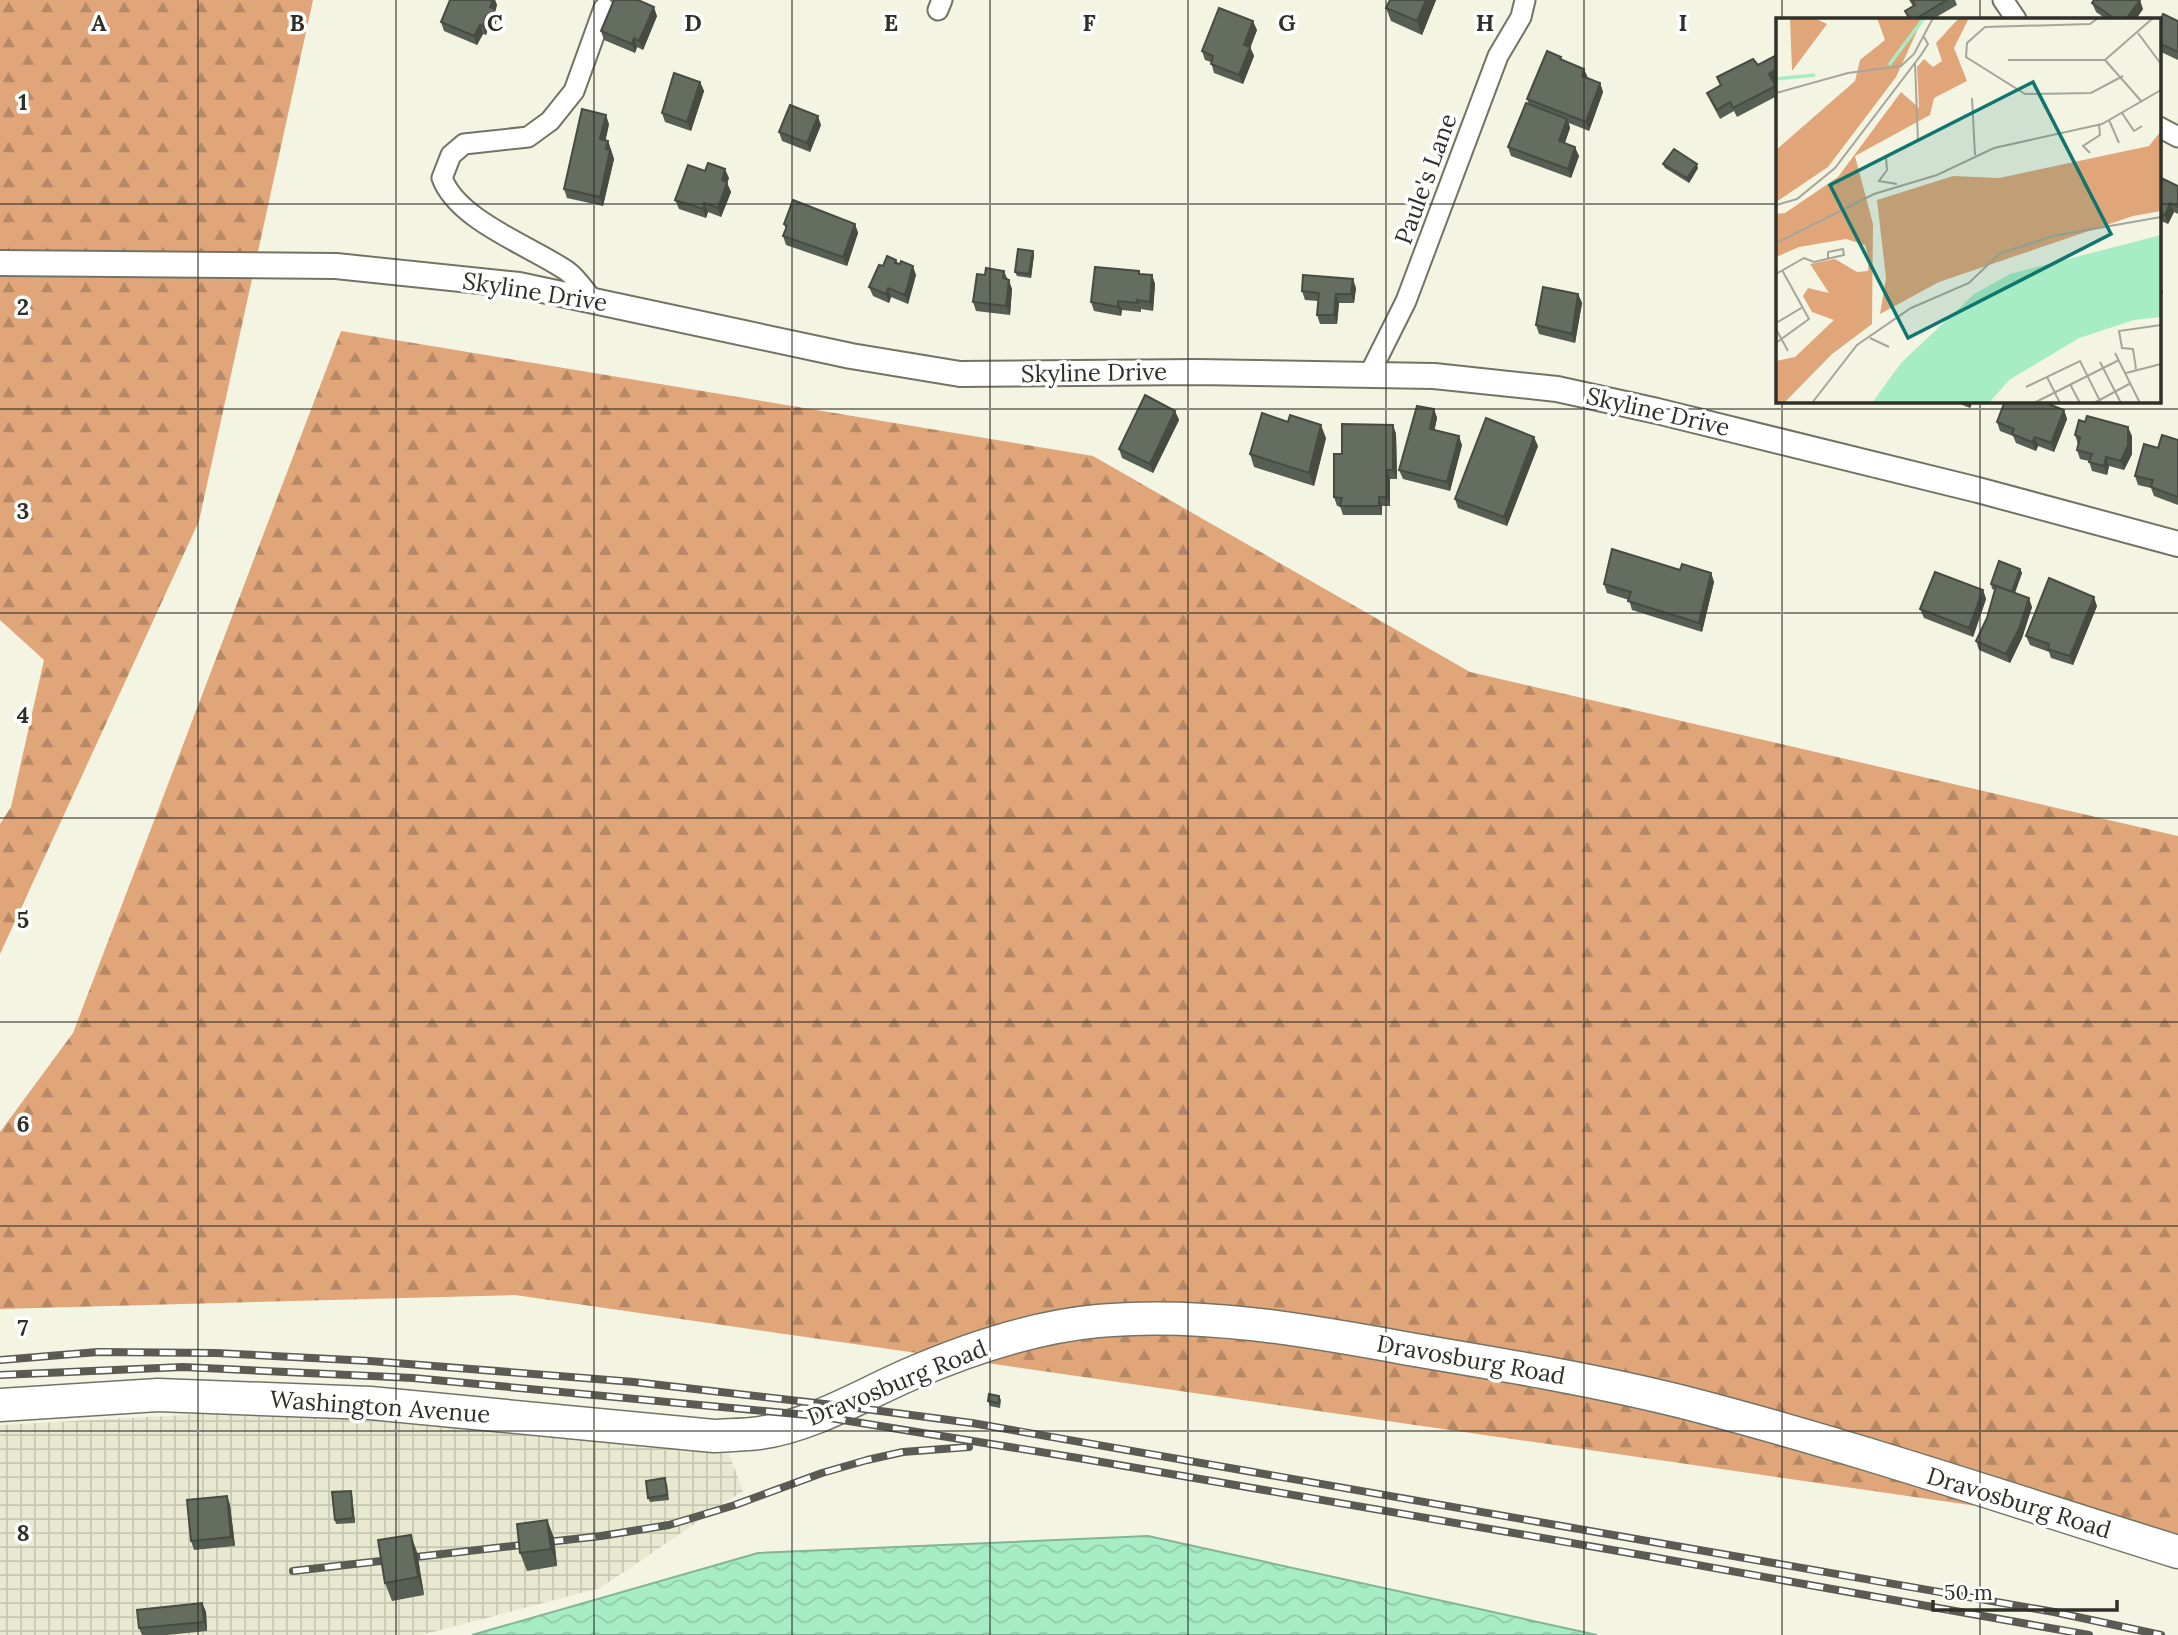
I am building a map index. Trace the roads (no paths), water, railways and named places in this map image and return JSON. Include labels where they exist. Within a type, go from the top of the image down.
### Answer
[{"type":"main road","name":"Dravosburg Road","points":[[760,1433],[818,1416],[973,1349],[1032,1332],[1093,1322],[1143,1318],[1242,1322],[1538,1371],[1679,1401],[1772,1426],[2178,1552]]},
{"type":"main road","name":"Washington Avenue","points":[[0,1405],[158,1395],[370,1403],[714,1436],[760,1433]]},
{"type":"street","name":"Paule's Lane","points":[[1370,375],[1406,301],[1498,56],[1521,17],[1525,0]]},
{"type":"street","points":[[2003,0],[2015,18]]},
{"type":"street","points":[[593,300],[569,272],[528,250],[471,213],[447,192],[442,178],[451,155],[464,144],[528,137],[550,121],[574,91],[604,8]]},
{"type":"street","points":[[2160,128],[2178,137]]},
{"type":"street","name":"Skyline Drive","points":[[0,263],[336,266],[519,285],[852,356],[960,374],[1198,372],[1434,376],[1558,389],[1979,490],[2178,544]]},
{"type":"water","points":[[1148,1536],[1597,1635],[472,1635],[758,1553]]},
{"type":"railway","points":[[0,1360],[98,1352],[216,1353],[370,1361],[634,1382],[842,1406],[972,1423],[2054,1612],[2161,1635]]},
{"type":"railway","points":[[0,1375],[183,1367],[413,1378],[818,1416],[1647,1556],[2089,1635]]},
{"type":"railway","points":[[293,1571],[601,1536],[669,1525],[867,1460],[903,1452],[969,1447]]}]
